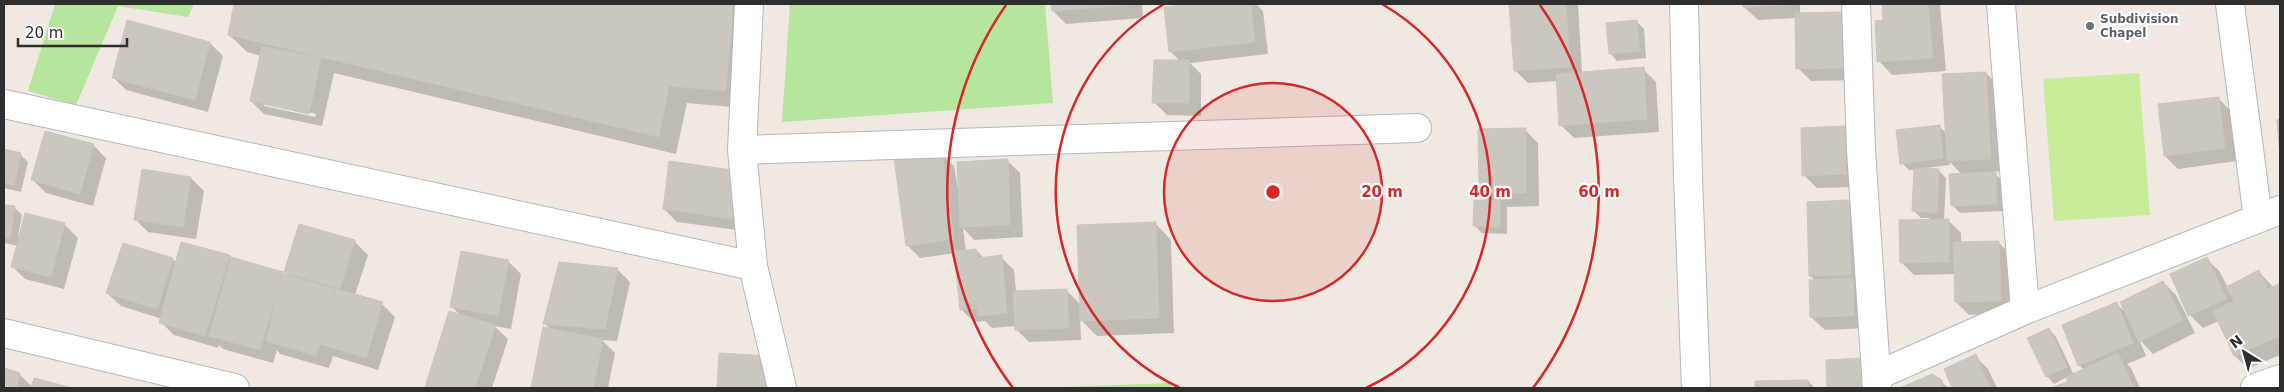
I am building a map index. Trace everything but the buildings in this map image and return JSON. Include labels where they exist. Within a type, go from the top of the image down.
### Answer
[{"type":"street","points":[[749,4],[742,150],[753,266],[782,388]]},
{"type":"street","points":[[1684,4],[1696,388]]},
{"type":"street","points":[[1856,4],[1861,150],[1876,382],[2025,310],[2269,214],[2230,4]]},
{"type":"street","points":[[2001,4],[2025,310]]},
{"type":"street","points":[[4,104],[753,266]]},
{"type":"street","points":[[742,150],[1417,128]]},
{"type":"street","points":[[4,333],[235,388]]},
{"type":"street","points":[[2256,388],[2280,379]]},
{"type":"green space","points":[[55,4],[194,4],[188,17],[118,6],[76,105],[28,91]]},
{"type":"green space","points":[[790,4],[1045,4],[1053,103],[782,122]]},
{"type":"green space","points":[[2139,73],[2150,215],[2054,221],[2043,79]]},
{"type":"green space","points":[[1171,383],[1171,388],[1036,388]]},
{"type":"place","name":"Subdivision Chapel","points":[[2090,26]]}]
